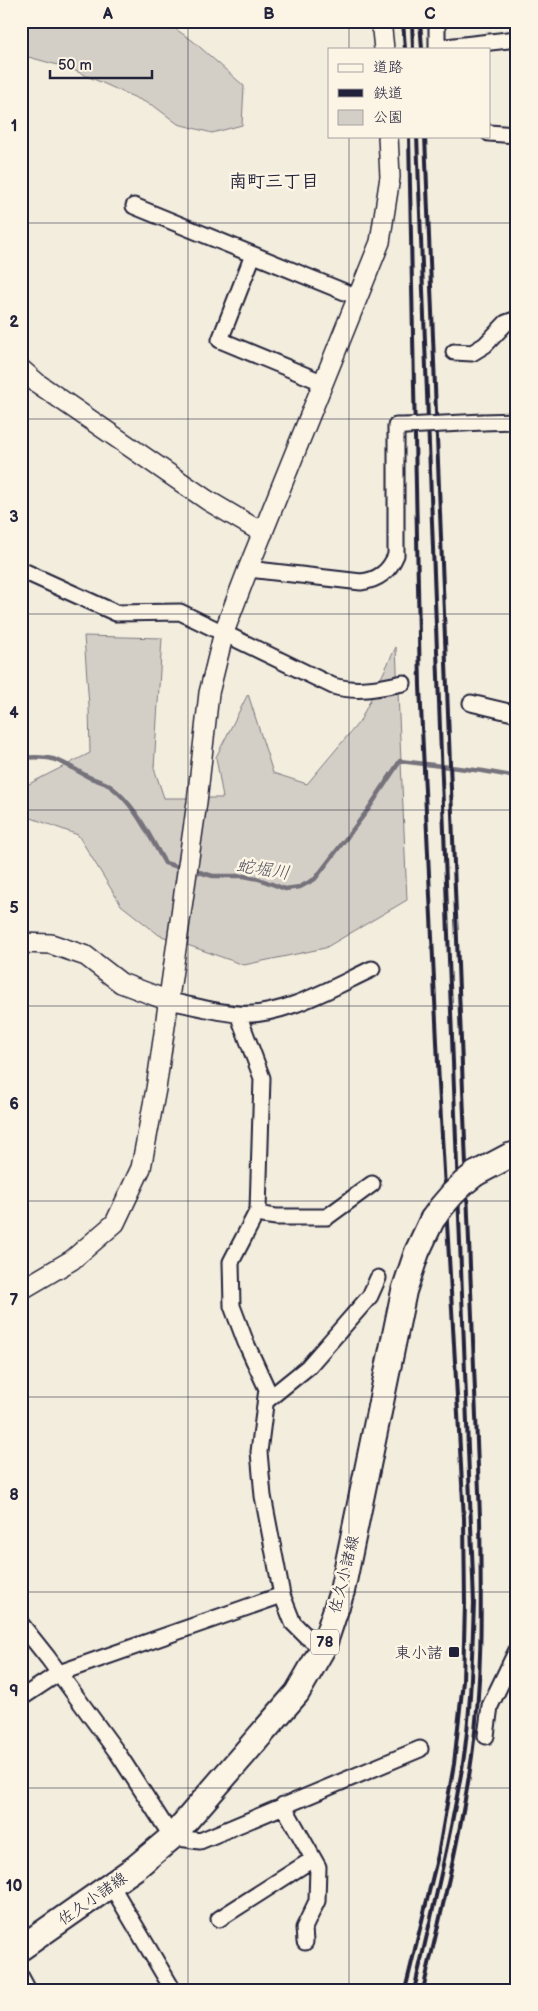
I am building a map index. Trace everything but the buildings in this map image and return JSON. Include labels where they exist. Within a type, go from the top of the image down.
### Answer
[{"type":"main road","name":"佐久小諸線","points":[[22,1945],[112,1885],[172,1837],[297,1693],[323,1648],[342,1591],[404,1291],[417,1252],[432,1220],[444,1202],[461,1184],[509,1156],[517,1154]]},
{"type":"street","points":[[381,21],[384,48]]},
{"type":"street","points":[[437,21],[437,48],[517,39]]},
{"type":"street","points":[[490,133],[517,135]]},
{"type":"street","points":[[21,1290],[72,1260],[116,1223],[141,1168],[156,1089],[169,1001],[197,802],[209,694],[224,632],[380,242],[390,177],[388,138]]},
{"type":"street","points":[[134,206],[358,297]]},
{"type":"street","points":[[253,255],[220,340],[324,383]]},
{"type":"street","points":[[454,352],[472,353],[486,345],[506,323],[517,319]]},
{"type":"street","points":[[21,369],[37,383],[199,494],[263,533]]},
{"type":"street","points":[[248,569],[361,582],[371,581],[379,577],[393,564],[396,555],[396,426],[517,421]]},
{"type":"street","points":[[21,570],[116,613],[180,612],[224,632],[315,679],[347,690],[373,689],[403,683]]},
{"type":"street","points":[[471,703],[517,714]]},
{"type":"street","points":[[21,943],[51,944],[86,956],[120,983],[169,1001],[238,1014],[272,1011],[323,992],[372,969]]},
{"type":"street","points":[[238,1014],[262,1078],[258,1210],[231,1262],[232,1306],[267,1389],[259,1452],[263,1496],[282,1595],[293,1623],[306,1636],[323,1648]]},
{"type":"street","points":[[256,1214],[276,1217],[327,1218],[372,1184]]},
{"type":"street","points":[[266,1401],[308,1367],[370,1296],[378,1278]]},
{"type":"street","points":[[21,1698],[59,1674],[282,1595]]},
{"type":"street","points":[[21,1624],[119,1755],[172,1837],[200,1841],[420,1749]]},
{"type":"street","points":[[486,1736],[490,1706],[517,1650]]},
{"type":"street","points":[[283,1805],[318,1867],[317,1901],[304,1928],[305,1942]]},
{"type":"street","points":[[219,1919],[312,1859]]},
{"type":"street","points":[[112,1885],[173,1990]]},
{"type":"street","points":[[21,1977],[28,1990]]},
{"type":"green space","points":[[21,21],[164,21],[193,41],[244,86],[242,125],[212,133],[178,124],[154,106],[69,68],[21,55]]},
{"type":"green space","points":[[84,636],[162,638],[154,768],[164,798],[223,798],[216,757],[248,694],[273,773],[307,784],[360,721],[396,647],[407,900],[325,948],[244,965],[159,935],[121,905],[78,835],[26,816],[21,817],[21,788],[90,753]]},
{"type":"waterway","name":"蛇堀川","points":[[21,758],[41,757],[55,760],[110,786],[135,812],[165,863],[182,868]]},
{"type":"waterway","name":"蛇堀川","points":[[192,870],[213,876],[244,876],[259,879],[285,889],[300,887],[315,879],[367,811],[400,761],[517,777]]},
{"type":"railway","points":[[403,21],[405,48]]},
{"type":"railway","points":[[412,21],[413,48]]},
{"type":"railway","points":[[420,21],[422,48]]},
{"type":"railway","points":[[405,1990],[438,1855],[454,1764],[463,1681],[465,1603],[464,1518],[439,1084],[420,686],[409,138]]},
{"type":"railway","points":[[414,1990],[447,1848],[463,1763],[472,1663],[474,1603],[417,138]]},
{"type":"railway","points":[[423,1990],[444,1903],[472,1756],[480,1667],[481,1607],[480,1517],[425,138]]},
{"type":"place","name":"東小諸","points":[[454,1652]]},
{"type":"district","name":"南町三丁目","points":[[274,181]]}]
